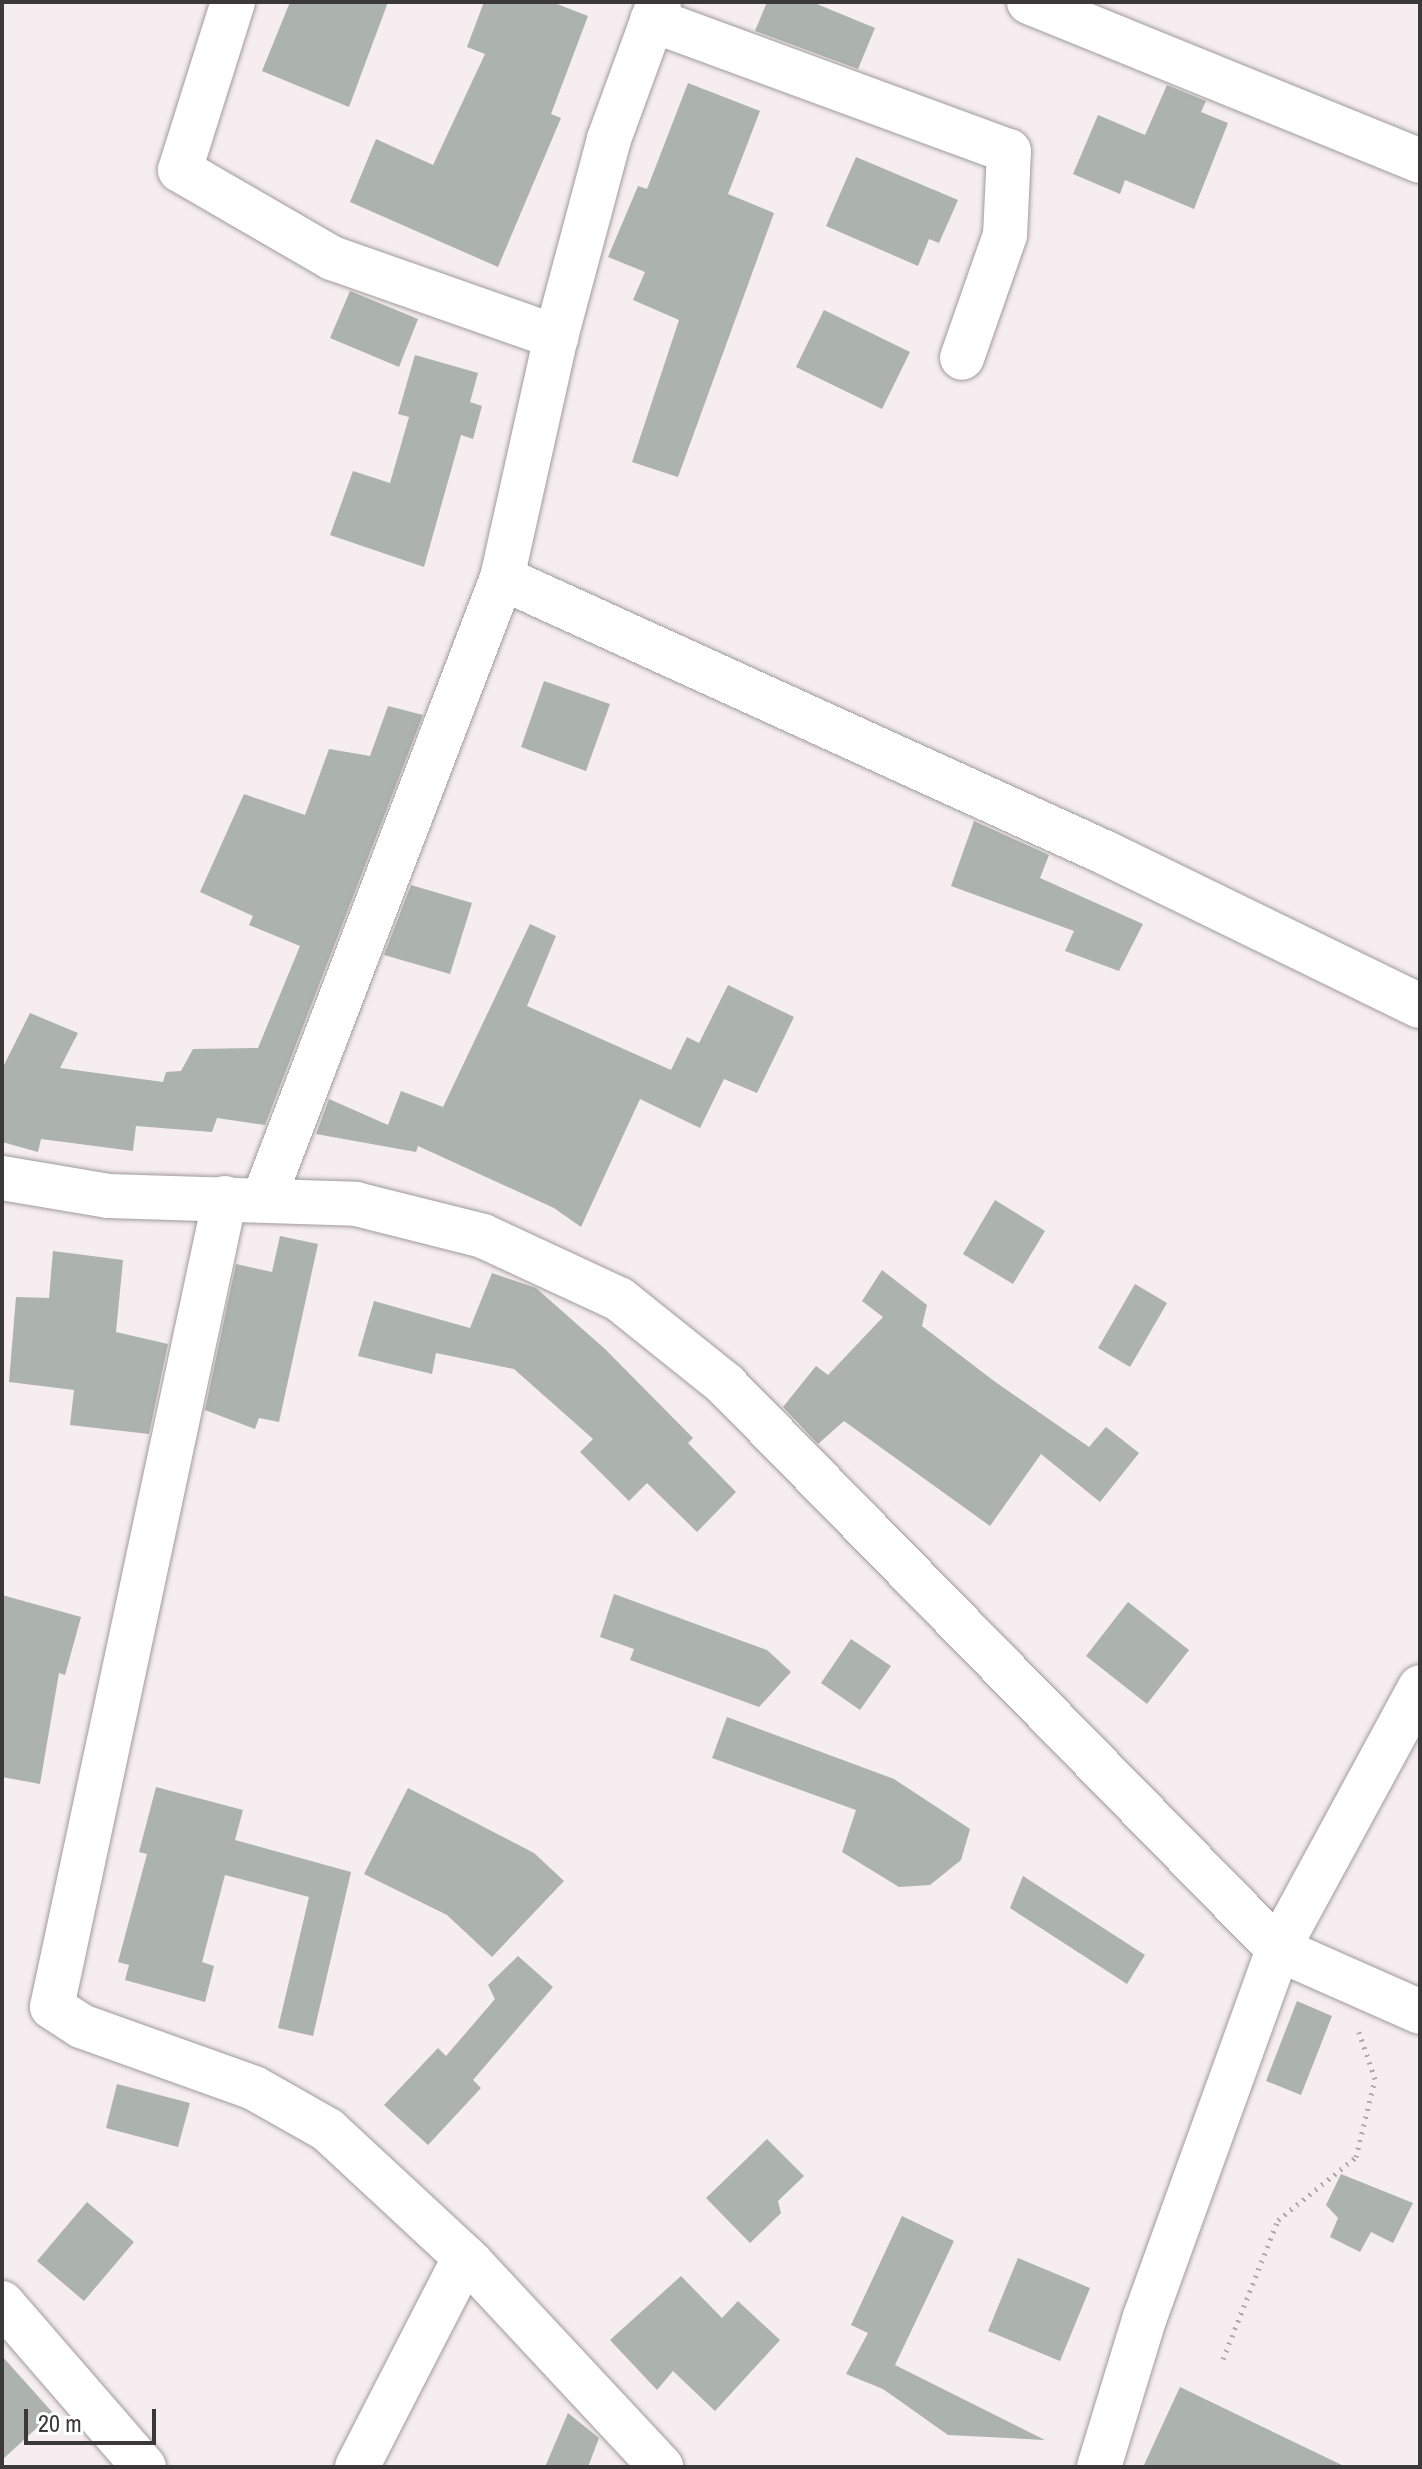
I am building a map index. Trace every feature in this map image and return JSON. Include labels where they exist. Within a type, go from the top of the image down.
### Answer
[{"type":"street","points":[[233,2],[180,170],[332,258],[556,337]]},
{"type":"street","points":[[1029,2],[1074,11],[1420,161]]},
{"type":"street","points":[[652,2463],[465,2257],[328,2130],[254,2088],[81,2026],[52,2007],[244,1198],[502,578],[556,337],[609,139],[655,11],[1009,151],[1005,235],[962,358]]},
{"type":"street","points":[[502,578],[1106,853],[1420,1006]]},
{"type":"street","points":[[2,1178],[108,1196],[356,1204],[483,1236],[619,1299],[725,1384],[1278,1949],[1420,2012]]},
{"type":"street","points":[[1099,2467],[1145,2317],[1278,1949],[1420,1687]]},
{"type":"street","points":[[357,2467],[465,2257]]},
{"type":"street","points":[[2,2303],[144,2467]]},
{"type":"path","points":[[1223,2359],[1278,2220],[1356,2157],[1375,2079],[1340,1978]]},
{"type":"building","points":[[290,2],[388,2],[349,107],[262,71]]},
{"type":"building","points":[[484,2],[552,2],[588,16],[551,114],[561,118],[498,267],[350,202],[376,139],[433,165],[485,54],[467,47]]},
{"type":"building","points":[[767,2],[812,2],[875,28],[858,69],[755,31]]},
{"type":"building","points":[[688,83],[760,111],[728,194],[774,213],[678,477],[632,462],[679,320],[633,300],[645,272],[608,257],[638,186],[647,189]]},
{"type":"building","points":[[1167,85],[1206,101],[1201,112],[1228,123],[1194,209],[1125,180],[1120,194],[1073,174],[1098,115],[1145,135]]},
{"type":"building","points":[[856,157],[958,200],[939,243],[929,239],[918,266],[826,226]]},
{"type":"building","points":[[350,291],[418,319],[399,367],[330,338]]},
{"type":"building","points":[[824,310],[910,352],[882,409],[796,367]]},
{"type":"building","points":[[415,355],[478,373],[470,402],[482,406],[473,439],[461,435],[424,567],[330,535],[353,471],[390,483],[409,417],[398,414]]},
{"type":"building","points":[[544,681],[610,704],[586,771],[521,747]]},
{"type":"building","points":[[388,706],[423,715],[265,1125],[217,1118],[212,1132],[136,1126],[133,1151],[41,1139],[38,1152],[2,1142],[2,1069],[30,1013],[78,1033],[60,1068],[163,1082],[166,1072],[181,1071],[193,1049],[258,1048],[300,946],[249,925],[253,916],[200,892],[244,794],[305,815],[329,749],[370,756]]},
{"type":"building","points":[[974,821],[1049,855],[1040,878],[1143,924],[1119,971],[1065,951],[1074,931],[951,886]]},
{"type":"building","points":[[411,885],[472,903],[450,974],[384,955]]},
{"type":"building","points":[[530,924],[556,936],[527,1006],[671,1070],[687,1037],[699,1043],[728,985],[794,1017],[757,1093],[724,1079],[700,1128],[640,1099],[581,1227],[554,1208],[418,1146],[416,1152],[316,1134],[329,1099],[388,1125],[401,1091],[443,1107]]},
{"type":"building","points":[[995,1200],[1045,1231],[1013,1284],[963,1254]]},
{"type":"building","points":[[280,1236],[318,1244],[279,1422],[259,1418],[255,1429],[205,1410],[236,1264],[272,1272]]},
{"type":"building","points":[[53,1251],[123,1260],[116,1332],[168,1344],[149,1434],[70,1425],[74,1390],[9,1382],[16,1297],[49,1298]]},
{"type":"building","points":[[882,1270],[927,1305],[922,1326],[994,1381],[1089,1447],[1106,1427],[1139,1453],[1100,1502],[1041,1454],[990,1526],[844,1421],[818,1444],[783,1407],[816,1366],[828,1375],[883,1317],[862,1301]]},
{"type":"building","points":[[492,1273],[536,1288],[605,1349],[693,1438],[688,1443],[736,1492],[697,1532],[647,1483],[629,1501],[580,1452],[593,1439],[514,1369],[436,1353],[432,1374],[358,1356],[374,1301],[470,1328]]},
{"type":"building","points":[[1135,1284],[1167,1303],[1130,1367],[1098,1348]]},
{"type":"building","points":[[614,1594],[767,1650],[791,1672],[759,1707],[630,1660],[634,1649],[600,1637]]},
{"type":"building","points":[[2,1595],[81,1617],[65,1675],[59,1673],[40,1784],[2,1777]]},
{"type":"building","points":[[1128,1602],[1189,1650],[1147,1704],[1086,1656]]},
{"type":"building","points":[[851,1639],[891,1666],[860,1710],[821,1683]]},
{"type":"building","points":[[727,1717],[894,1779],[970,1829],[961,1860],[930,1885],[899,1887],[842,1852],[856,1810],[712,1758]]},
{"type":"building","points":[[156,1787],[243,1810],[235,1840],[351,1872],[313,2036],[278,2028],[309,1897],[225,1875],[202,1962],[214,1966],[205,2002],[125,1980],[129,1965],[118,1962],[147,1854],[139,1852]]},
{"type":"building","points":[[408,1788],[534,1853],[564,1881],[492,1957],[447,1915],[364,1874]]},
{"type":"building","points":[[1023,1876],[1145,1955],[1127,1984],[1010,1908]]},
{"type":"building","points":[[518,1956],[553,1987],[473,2080],[481,2088],[428,2145],[384,2105],[438,2048],[446,2056],[495,1999],[488,1985]]},
{"type":"building","points":[[1297,2001],[1332,2016],[1301,2095],[1266,2081]]},
{"type":"building","points":[[117,2084],[190,2103],[178,2147],[106,2128]]},
{"type":"building","points":[[767,2139],[804,2176],[778,2201],[781,2213],[750,2243],[706,2198]]},
{"type":"building","points":[[1341,2174],[1413,2203],[1393,2243],[1371,2232],[1360,2252],[1330,2237],[1338,2218],[1326,2205]]},
{"type":"building","points":[[87,2202],[134,2242],[84,2301],[37,2261]]},
{"type":"building","points":[[902,2216],[954,2241],[895,2365],[1045,2440],[948,2435],[883,2389],[846,2374],[868,2333],[851,2325]]},
{"type":"building","points":[[1018,2258],[1090,2288],[1060,2361],[988,2331]]},
{"type":"building","points":[[681,2276],[722,2318],[738,2301],[780,2340],[715,2411],[673,2371],[657,2390],[610,2340]]},
{"type":"building","points":[[2,2356],[53,2413],[2,2460]]},
{"type":"building","points":[[1180,2387],[1265,2428],[1346,2467],[1143,2467]]},
{"type":"building","points":[[568,2413],[599,2438],[588,2467],[545,2467]]}]
